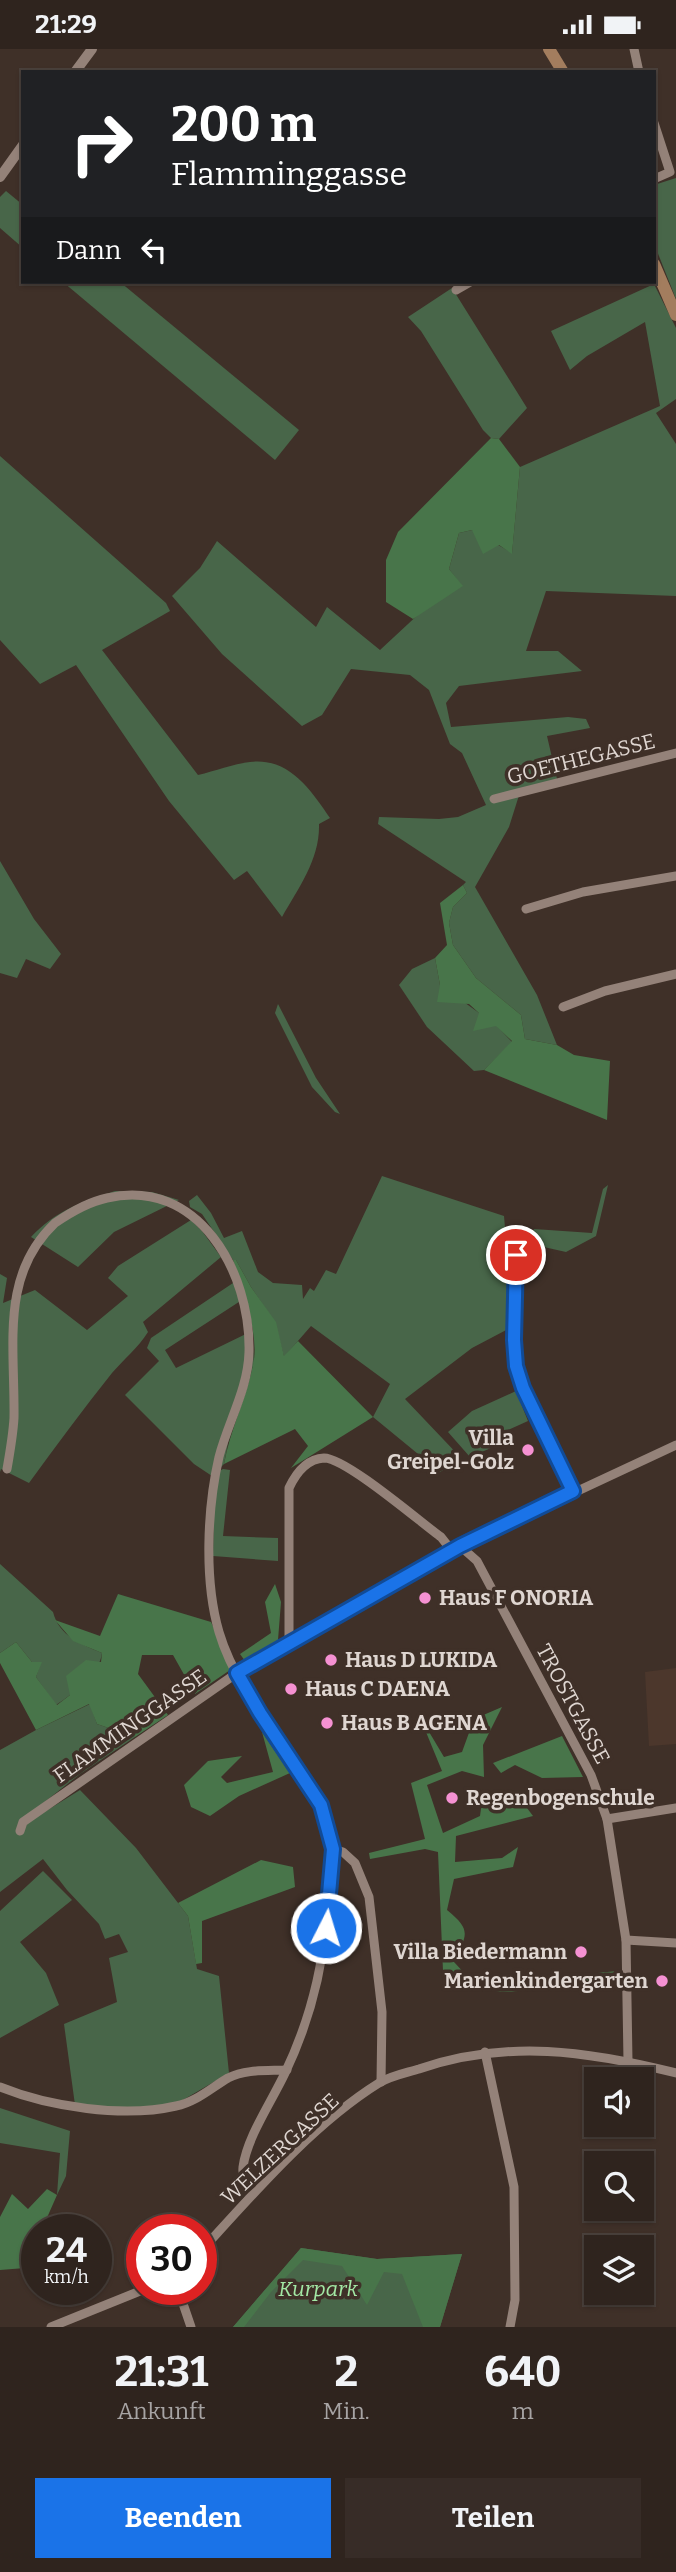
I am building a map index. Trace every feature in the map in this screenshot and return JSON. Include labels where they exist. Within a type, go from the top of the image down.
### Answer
[{"type":"main road","points":[[549,49],[562,70]]},
{"type":"main road","points":[[656,269],[676,315]]},
{"type":"street","points":[[76,70],[92,49]]},
{"type":"street","points":[[634,49],[639,70]]},
{"type":"street","points":[[656,129],[670,172],[656,178]]},
{"type":"street","points":[[0,177],[21,148]]},
{"type":"street","points":[[456,290],[466,284]]},
{"type":"street","name":"GOETHEGASSE","points":[[494,799],[676,753]]},
{"type":"street","points":[[526,909],[583,892],[676,876]]},
{"type":"street","points":[[563,1007],[605,991],[676,974]]},
{"type":"street","points":[[7,1289],[16,1264],[46,1228],[80,1207],[114,1196],[134,1194],[168,1200],[199,1221],[219,1245],[241,1296],[248,1342],[245,1383],[220,1456],[209,1551],[219,1633],[237,1673],[260,1713],[317,1797],[333,1849],[323,1954],[313,1997],[287,2070],[252,2141],[243,2167],[244,2182],[253,2193]]},
{"type":"street","points":[[516,1255],[516,1366],[523,1388],[573,1491]]},
{"type":"street","points":[[5,1303],[14,1416],[6,1469]]},
{"type":"street","name":"FLAMMINGGASSE","points":[[20,1831],[23,1822],[237,1673],[456,1548],[676,1445]]},
{"type":"street","name":"TROSTGASSE","points":[[289,1643],[289,1487],[298,1470],[314,1460],[326,1458],[337,1461],[477,1561],[591,1775],[607,1819],[626,1940],[628,2061]]},
{"type":"street","points":[[607,1819],[676,1808]]},
{"type":"street","points":[[333,1849],[343,1852],[355,1863],[369,1896],[382,2012],[381,2082]]},
{"type":"street","points":[[626,1940],[676,1943]]},
{"type":"street","name":"WELZERGASSE","points":[[217,2233],[253,2193],[318,2130],[381,2082],[452,2057],[521,2050],[598,2056],[676,2073]]},
{"type":"street","points":[[485,2052],[514,2187],[515,2300],[510,2327]]},
{"type":"street","points":[[0,2087],[37,2101],[136,2111],[185,2103],[245,2071],[287,2070]]},
{"type":"street","points":[[51,2327],[126,2297]]},
{"type":"street","points":[[183,2305],[191,2327]]},
{"type":"shaded area","points":[[676,1668],[676,1744],[649,1746],[645,1672]]},
{"type":"green space","points":[[676,178],[676,299],[656,249],[656,184]]},
{"type":"green space","points":[[6,191],[21,203],[21,246],[0,228],[0,197]]},
{"type":"green space","points":[[65,284],[122,284],[299,430],[275,460]]},
{"type":"green space","points":[[654,284],[676,328],[676,399],[656,413],[676,444],[676,596],[546,591],[526,651],[558,651],[582,671],[459,686],[446,703],[451,727],[568,717],[586,719],[590,728],[547,736],[557,779],[521,789],[509,827],[475,887],[537,995],[557,1045],[525,1039],[521,1015],[476,978],[453,945],[449,923],[453,907],[467,893],[463,885],[466,882],[378,824],[379,817],[458,817],[486,805],[462,753],[450,744],[429,690],[410,675],[351,669],[322,715],[302,726],[222,654],[172,596],[200,568],[217,541],[316,627],[327,607],[380,650],[422,611],[462,586],[449,569],[459,533],[472,530],[512,553],[520,467],[660,406],[645,322],[587,356],[570,370],[551,331]]},
{"type":"green space","points":[[452,288],[527,408],[499,439],[491,438],[483,430],[421,331],[408,317]]},
{"type":"green space","points":[[491,438],[499,439],[520,467],[512,554],[499,545],[483,554],[472,530],[459,533],[449,569],[463,586],[413,619],[386,602],[386,560],[398,532]]},
{"type":"green space","points":[[0,456],[166,603],[170,611],[102,650],[198,775],[250,762],[276,765],[298,778],[330,818],[319,824],[312,861],[282,917],[247,871],[234,880],[169,801],[76,665],[40,684],[0,640]]},
{"type":"green space","points":[[0,861],[34,919],[61,954],[50,969],[26,959],[17,978],[0,973]]},
{"type":"green space","points":[[463,885],[467,893],[453,907],[449,923],[453,945],[476,978],[521,1015],[525,1039],[557,1045],[574,1055],[610,1061],[607,1120],[484,1070],[512,1041],[496,1026],[473,1031],[479,1013],[469,1004],[437,1002],[440,985],[435,958],[447,945],[440,903]]},
{"type":"green space","points":[[435,958],[440,985],[496,1025],[512,1042],[484,1070],[474,1071],[427,1027],[399,985],[412,969]]},
{"type":"green space","points":[[278,1004],[316,1078],[340,1114],[312,1087],[275,1013]]},
{"type":"green space","points":[[382,1176],[504,1216],[503,1237],[513,1240],[510,1328],[472,1348],[405,1399],[462,1459],[440,1472],[373,1417],[390,1384],[311,1326],[284,1357],[275,1322],[236,1260],[233,1260],[202,1214],[190,1207],[189,1201],[197,1195],[211,1213],[224,1238],[242,1231],[258,1272],[273,1283],[302,1285],[303,1299],[310,1288],[314,1291],[326,1270],[336,1274]]},
{"type":"green space","points":[[608,1185],[596,1236],[566,1252],[526,1243],[534,1229],[592,1233],[603,1189]]},
{"type":"green space","points":[[115,1191],[152,1192],[179,1200],[114,1232],[78,1267],[31,1237],[50,1220],[70,1208]]},
{"type":"green space","points":[[191,1220],[221,1257],[143,1322],[148,1332],[144,1338],[112,1373],[29,1483],[1,1469],[0,1472],[0,1274],[7,1278],[3,1303],[35,1290],[87,1330],[128,1296],[108,1278],[118,1266]]},
{"type":"green space","points":[[233,1260],[236,1260],[276,1322],[284,1356],[298,1341],[373,1417],[291,1468],[308,1446],[295,1429],[224,1464],[255,1353],[249,1312]]},
{"type":"green space","points":[[239,1279],[245,1298],[165,1350],[176,1368],[252,1331],[254,1363],[228,1443],[224,1464],[212,1476],[194,1464],[125,1395],[159,1361],[147,1348],[151,1338]]},
{"type":"green space","points":[[516,1391],[528,1421],[490,1438],[491,1448],[470,1457],[448,1432],[472,1411]]},
{"type":"green space","points":[[230,1470],[223,1536],[278,1538],[278,1561],[213,1556],[214,1512],[219,1471]]},
{"type":"green space","points":[[0,1564],[53,1612],[66,1633],[102,1653],[91,1675],[56,1705],[36,1677],[41,1662],[32,1662],[16,1642],[0,1653]]},
{"type":"green space","points":[[275,1584],[281,1602],[278,1640],[245,1661],[240,1654],[271,1633],[265,1602]]},
{"type":"green space","points":[[118,1594],[211,1622],[233,1668],[195,1694],[173,1655],[142,1655],[138,1674],[168,1715],[135,1737],[97,1724],[89,1704],[36,1730],[0,1663],[0,1653],[16,1642],[32,1662],[42,1662],[36,1677],[57,1705],[70,1695],[66,1676],[86,1660],[101,1662],[102,1653],[73,1641],[55,1620],[100,1636]]},
{"type":"green space","points":[[90,1704],[97,1724],[135,1737],[80,1774],[42,1804],[46,1811],[80,1790],[136,1848],[188,1916],[197,1969],[219,1976],[229,2073],[176,2104],[133,2108],[75,2105],[64,2024],[117,2002],[109,1958],[128,1952],[119,1934],[105,1939],[99,1924],[43,1859],[0,1892],[0,1750]]},
{"type":"green space","points":[[502,1707],[483,1745],[484,1777],[462,1771],[427,1785],[443,1833],[480,1816],[483,1794],[502,1806],[527,1808],[533,1816],[456,1836],[455,1862],[502,1858],[518,1847],[513,1867],[454,1879],[447,1910],[461,1923],[465,1934],[454,1962],[480,1990],[443,1971],[438,1852],[425,1849],[370,1859],[369,1853],[425,1839],[411,1783],[442,1771],[419,1715],[444,1757],[462,1752],[474,1719]]},
{"type":"green space","points":[[262,1732],[290,1773],[239,1796],[210,1816],[191,1807],[184,1785],[208,1761],[242,1756],[221,1777],[227,1783],[273,1772]]},
{"type":"green space","points":[[562,1736],[583,1777],[542,1778],[515,1765],[501,1773],[493,1763]]},
{"type":"green space","points":[[261,1860],[293,1867],[295,1887],[202,1921],[202,1963],[196,1964],[188,1916],[178,1903]]},
{"type":"green space","points":[[43,1871],[72,1900],[20,1942],[46,1973],[59,2005],[0,2038],[0,1911]]},
{"type":"green space","points":[[617,1971],[616,1977],[511,1992],[480,1990],[490,1984]]},
{"type":"green space","points":[[0,2108],[70,2131],[66,2176],[57,2195],[60,2153],[0,2143]]},
{"type":"green space","points":[[47,2189],[57,2195],[49,2214],[21,2214],[21,2268],[0,2270],[0,2217],[12,2194],[28,2209]]},
{"type":"green space","name":"Kurpark","points":[[301,2248],[377,2259],[462,2254],[440,2327],[233,2327]]},
{"type":"green space","points":[[301,2248],[377,2259],[462,2254],[440,2327],[423,2327],[402,2274],[384,2272],[367,2305],[342,2266],[303,2260],[271,2292],[244,2327],[233,2327]]},
{"type":"place","name":"Villa Greipel-Golz","points":[[528,1450]]},
{"type":"place","name":"Haus F ONORIA","points":[[425,1598]]},
{"type":"place","name":"Haus D LUKIDA","points":[[331,1660]]},
{"type":"place","name":"Haus C DAENA","points":[[291,1689]]},
{"type":"place","name":"Haus B AGENA","points":[[327,1723]]},
{"type":"place","name":"Regenbogenschule","points":[[452,1798]]},
{"type":"place","name":"Villa Biedermann","points":[[581,1952]]},
{"type":"place","name":"Marienkindergarten","points":[[662,1981]]},
{"type":"route","points":[[326,1928],[333,1849],[321,1805],[237,1673],[460,1546],[573,1491],[523,1388],[516,1366],[516,1255]]}]
